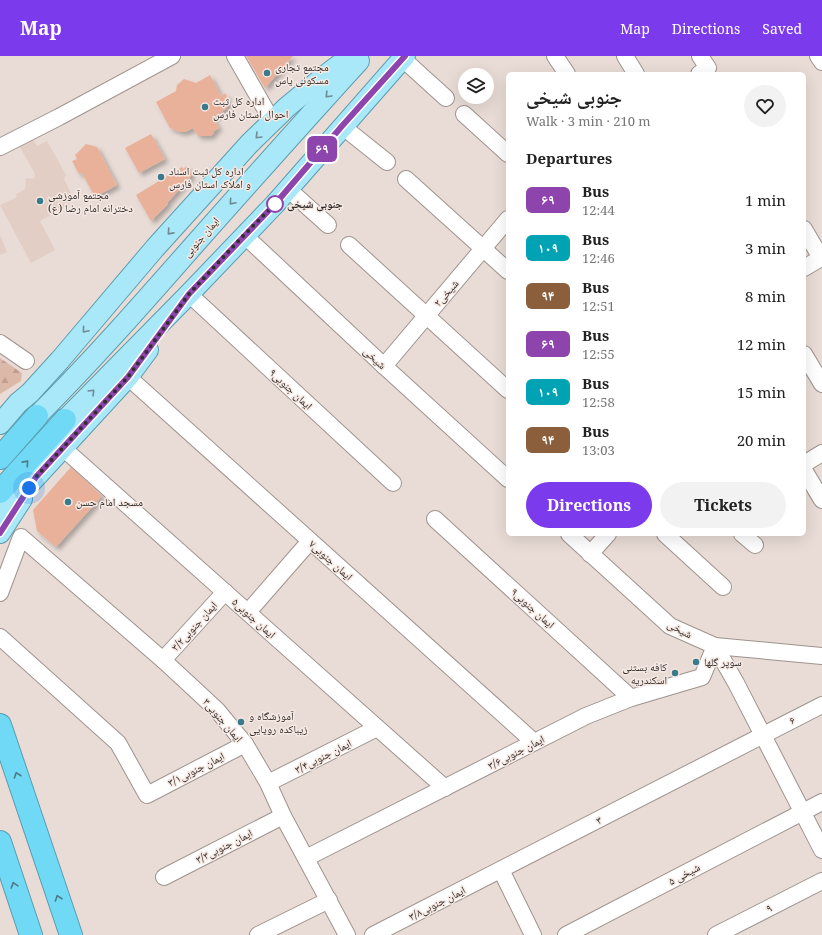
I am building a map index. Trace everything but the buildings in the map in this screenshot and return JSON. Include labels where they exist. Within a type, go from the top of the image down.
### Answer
[{"type":"highway","points":[[0,458],[37,416]]},
{"type":"highway","points":[[0,492],[65,420]]},
{"type":"highway","points":[[0,726],[71,935]]},
{"type":"highway","points":[[0,842],[31,935]]},
{"type":"main road","points":[[0,424],[9,406],[30,393],[155,248],[250,143],[287,107],[351,56]]},
{"type":"main road","name":"ایمان جنوبی","points":[[37,416],[64,390],[136,311],[281,147],[364,56]]},
{"type":"main road","points":[[65,420],[189,294],[288,189],[342,126],[404,58]]},
{"type":"main road","points":[[0,510],[8,506],[36,477],[128,377],[189,294]]},
{"type":"main road","points":[[0,533],[36,477]]},
{"type":"street","points":[[0,147],[60,117],[172,56]]},
{"type":"street","points":[[235,56],[272,122]]},
{"type":"street","points":[[555,56],[566,72]]},
{"type":"street","points":[[626,56],[635,72]]},
{"type":"street","points":[[700,56],[708,68],[702,72]]},
{"type":"street","points":[[818,56],[822,62]]},
{"type":"street","points":[[404,58],[446,98]]},
{"type":"street","points":[[464,114],[506,152]]},
{"type":"street","points":[[342,126],[387,162]]},
{"type":"street","points":[[406,179],[506,268]]},
{"type":"street","points":[[288,189],[328,225]]},
{"type":"street","name":"شیخی۲","points":[[384,366],[506,221]]},
{"type":"street","points":[[806,232],[821,258],[806,267]]},
{"type":"street","name":"شیخی","points":[[244,235],[506,477]]},
{"type":"street","points":[[349,245],[506,388]]},
{"type":"street","name":"ایمان جنوبی۹","points":[[189,294],[393,483]]},
{"type":"street","points":[[0,344],[26,362]]},
{"type":"street","points":[[806,357],[822,384]]},
{"type":"street","name":"ایمان جنوبی۷","points":[[128,377],[534,742]]},
{"type":"street","name":"ایمان جنوبی۵","points":[[63,448],[445,788]]},
{"type":"street","points":[[806,463],[822,453]]},
{"type":"street","points":[[806,473],[822,500]]},
{"type":"street","name":"ایمان جنوبی۹","points":[[435,519],[632,698]]},
{"type":"street","name":"شیخی","points":[[571,536],[670,626],[715,646],[822,656]]},
{"type":"street","points":[[590,554],[606,536]]},
{"type":"street","points":[[667,536],[722,587]]},
{"type":"street","points":[[744,536],[755,545]]},
{"type":"street","name":"ایمان جنوبی۳","points":[[0,594],[21,537],[163,660],[218,710],[245,744],[268,783],[283,816],[347,935]]},
{"type":"street","points":[[248,612],[310,541]]},
{"type":"street","name":"ایمان جنوبی۳/۲","points":[[163,660],[225,592]]},
{"type":"street","name":"ایمان جنوبی۳/۱","points":[[0,637],[118,743],[147,795],[245,744]]},
{"type":"street","points":[[715,646],[822,850]]},
{"type":"street","name":"ایمان جنوبی۳/۶","points":[[306,858],[586,716],[632,698],[702,677],[715,646]]},
{"type":"street","name":"۶","points":[[763,736],[822,705]]},
{"type":"street","name":"ایمان جنوبی۳/۴","points":[[268,783],[377,728]]},
{"type":"street","name":"۳","points":[[501,870],[763,736]]},
{"type":"street","name":"شیخی ۵","points":[[566,935],[822,802]]},
{"type":"street","name":"ایمان جنوبی۳/۳","points":[[164,877],[283,816]]},
{"type":"street","points":[[501,870],[533,935]]},
{"type":"street","name":"ایمان جنوبی۳/۸","points":[[373,935],[501,870]]},
{"type":"street","name":"۹","points":[[716,935],[822,881]]},
{"type":"street","points":[[258,935],[329,900]]},
{"type":"shaded area","name":"مجتمع آموزشی دخترانه امام رضا (ع)","points":[[33,140],[37,146],[47,141],[66,175],[64,179],[73,197],[69,205],[40,221],[55,250],[31,263],[0,205],[17,197],[16,194],[25,189],[26,178],[34,179],[35,174],[20,147]]},
{"type":"shaded area","points":[[0,235],[7,252],[0,255]]},
{"type":"green space","points":[[0,358],[22,373],[21,381],[0,394]]},
{"type":"bus line","name":"۶۹","points":[[0,533],[36,477],[128,377],[189,294],[275,204],[405,56]]},
{"type":"place","name":"مجتمع تجاری مسکونی یاس","points":[[267,73]]},
{"type":"place","name":"اداره کل ثبت احوال استان فارس","points":[[205,107]]},
{"type":"place","name":"اداره کل ثبت اسناد و املاک استان فارس","points":[[161,177]]},
{"type":"place","name":"مجتمع آموزشی دخترانه امام رضا (ع)","points":[[40,201]]},
{"type":"place","name":"جنوبی شیخی","points":[[275,204]]},
{"type":"place","name":"مسجد امام حسن","points":[[68,502]]},
{"type":"place","name":"سوپر گلها","points":[[696,662]]},
{"type":"place","name":"کافه بستنی اسکندریه","points":[[675,673]]},
{"type":"place","name":"آموزشگاه و زیباکده رویایی","points":[[241,722]]},
{"type":"route","points":[[29,488],[36,477],[128,377],[189,294],[275,204]]}]
